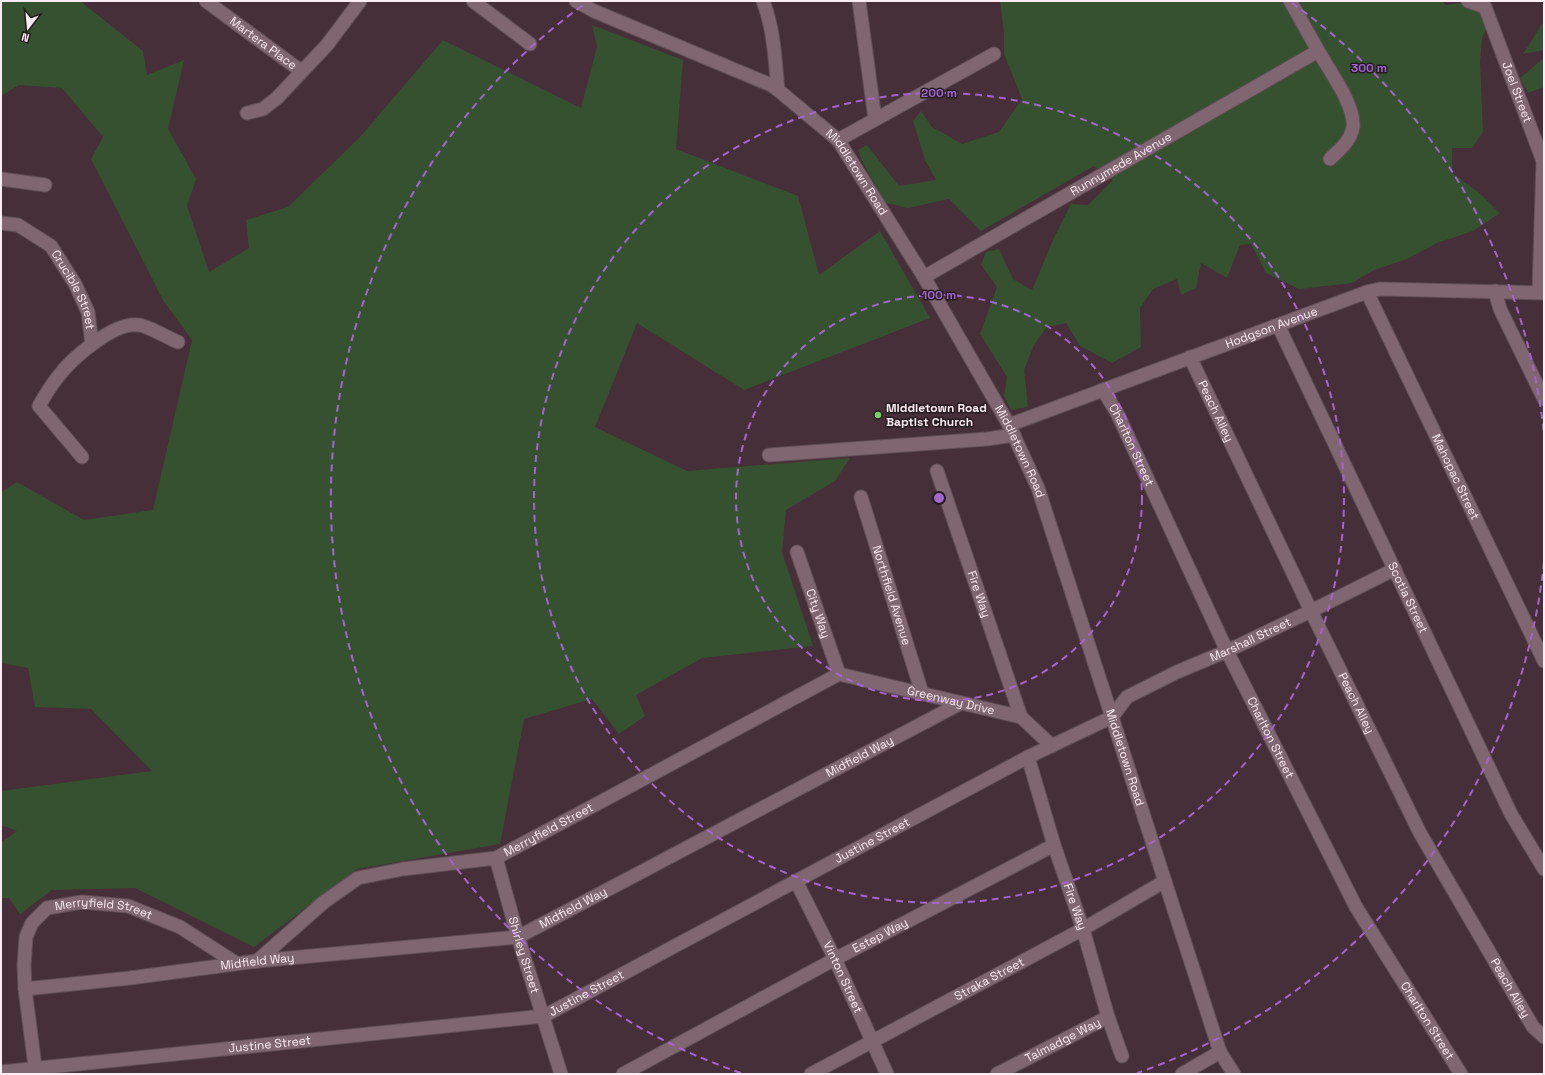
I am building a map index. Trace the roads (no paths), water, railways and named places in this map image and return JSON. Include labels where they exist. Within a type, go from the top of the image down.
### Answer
[{"type":"street","name":"Martera Place","points":[[206,1],[301,71]]},
{"type":"street","name":"Martera Place","points":[[247,113],[263,110],[271,104],[327,45],[360,1]]},
{"type":"street","points":[[473,1],[530,44]]},
{"type":"street","name":"Middletown Road","points":[[576,1],[594,11],[771,85],[778,90],[838,140],[924,277],[1012,430],[1038,488],[1220,1052],[1234,1074]]},
{"type":"street","points":[[763,1],[771,28],[778,90]]},
{"type":"street","points":[[859,1],[875,119]]},
{"type":"street","points":[[1290,1],[1347,103],[1353,118],[1353,128],[1350,138],[1330,159]]},
{"type":"street","name":"Joel Street","points":[[1468,1],[1485,7],[1543,161],[1541,292]]},
{"type":"street","name":"Runnymede Avenue","points":[[924,277],[1318,51]]},
{"type":"street","points":[[838,140],[994,54]]},
{"type":"street","points":[[1,179],[45,185]]},
{"type":"street","name":"Crucible Street","points":[[1,223],[18,225],[51,246],[76,284],[88,312],[92,344]]},
{"type":"street","name":"Hodgson Avenue","points":[[769,455],[987,440],[1103,390],[1367,292],[1380,289],[1541,292]]},
{"type":"street","points":[[1495,291],[1500,309],[1541,385],[1544,399]]},
{"type":"street","name":"Mahopac Street","points":[[1367,292],[1544,661]]},
{"type":"street","points":[[82,457],[38,406],[56,378],[68,364],[92,344],[113,330],[140,325],[178,342]]},
{"type":"street","name":"Scotia Street","points":[[1278,325],[1511,814],[1542,863]]},
{"type":"street","name":"Peach Alley","points":[[1190,357],[1311,611],[1420,833],[1533,1027],[1544,1037]]},
{"type":"street","name":"Charlton Street","points":[[1103,390],[1121,422],[1227,651],[1356,907],[1460,1074]]},
{"type":"street","name":"Fire Way","points":[[937,471],[1021,718]]},
{"type":"street","name":"Northfield Avenue","points":[[861,497],[922,693]]},
{"type":"street","name":"City Way","points":[[797,552],[839,674]]},
{"type":"street","name":"Marshall Street","points":[[1112,717],[1127,697],[1177,672],[1227,651],[1311,611],[1395,569]]},
{"type":"street","name":"Greenway Drive","points":[[839,674],[1021,718],[1052,746]]},
{"type":"street","name":"Merryfield Street","points":[[257,961],[324,902],[358,878],[402,869],[496,858],[839,674]]},
{"type":"street","name":"Midfield Way","points":[[25,989],[130,978],[236,963],[518,937],[961,703]]},
{"type":"street","name":"Justine Street","points":[[1,1072],[35,1071],[544,1016],[1028,758],[1112,717]]},
{"type":"street","name":"Fire Way","points":[[1028,758],[1054,845],[1083,929],[1108,1017],[1122,1056]]},
{"type":"street","name":"Estep Way","points":[[623,1074],[835,959],[1054,845]]},
{"type":"street","name":"Shirley Street","points":[[496,858],[518,937],[562,1074]]},
{"type":"street","name":"Vinton Street","points":[[796,881],[835,959],[887,1074]]},
{"type":"street","name":"Straka Street","points":[[811,1074],[1083,929],[1166,882]]},
{"type":"street","name":"Merryfield Street","points":[[35,1071],[25,989],[24,965],[26,937],[32,923],[47,908],[82,902],[128,906],[180,927],[236,963]]},
{"type":"street","name":"Talmadge Way","points":[[997,1074],[1108,1017]]},
{"type":"street","points":[[1182,1074],[1220,1052]]},
{"type":"place","name":"Middletown Road Baptist Church","points":[[878,415]]}]
